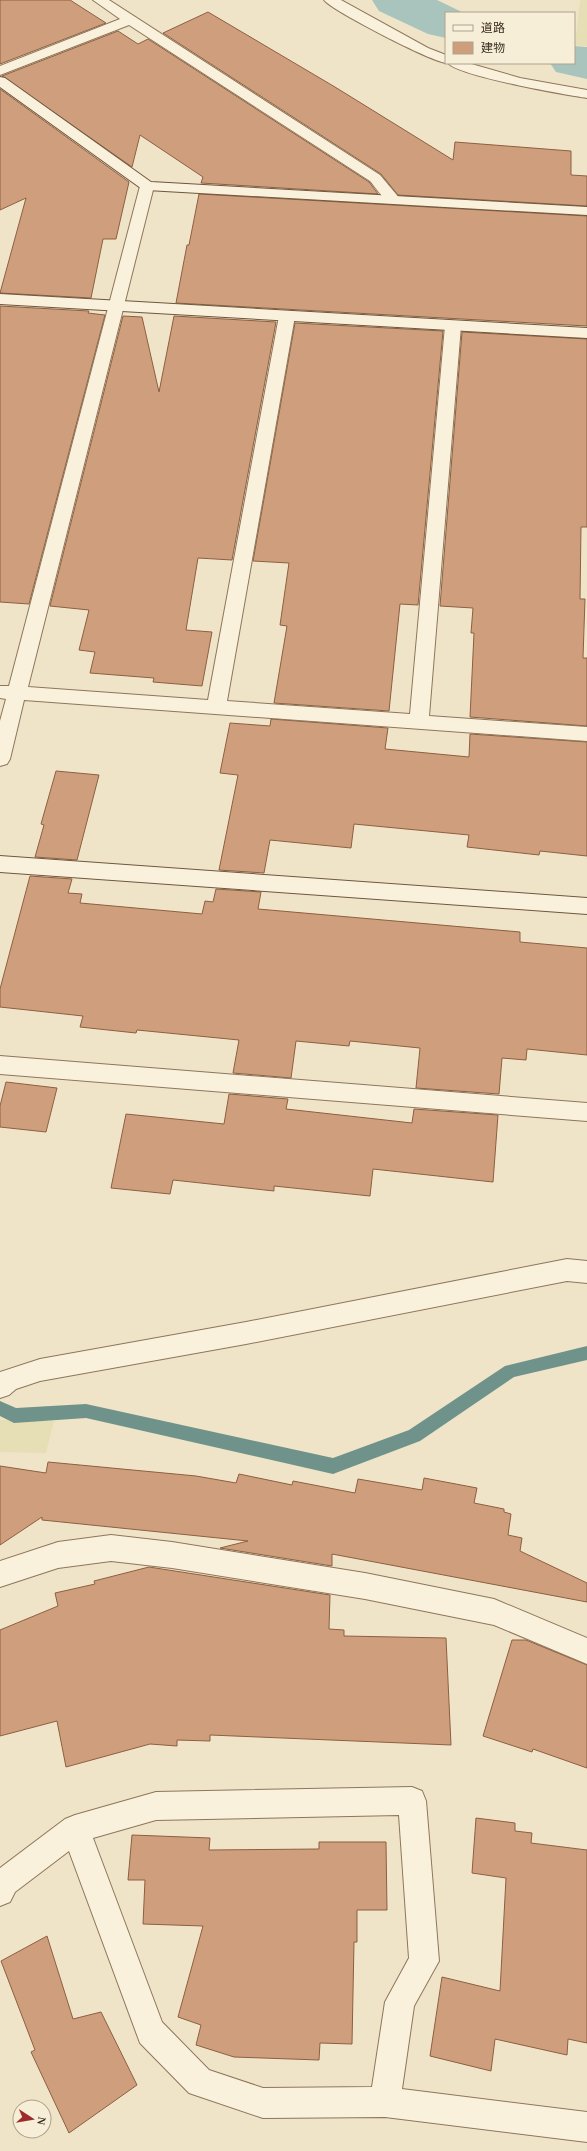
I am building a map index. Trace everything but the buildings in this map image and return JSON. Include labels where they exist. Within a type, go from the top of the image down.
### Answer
[{"type":"street","points":[[100,0],[375,178],[394,200]]},
{"type":"street","points":[[331,0],[349,12],[423,51],[445,60]]},
{"type":"street","points":[[0,71],[130,20]]},
{"type":"street","points":[[458,64],[482,73],[536,86],[587,94]]},
{"type":"street","points":[[0,81],[147,186],[587,211]]},
{"type":"street","points":[[0,759],[8,692],[147,186]]},
{"type":"street","points":[[0,299],[587,333]]},
{"type":"street","points":[[216,707],[287,316]]},
{"type":"street","points":[[419,722],[453,326]]},
{"type":"street","points":[[8,692],[587,734]]},
{"type":"street","points":[[0,864],[587,906]]},
{"type":"street","points":[[0,1065],[587,1112]]},
{"type":"street","points":[[4,1383],[40,1370],[246,1333],[567,1270],[587,1272]]},
{"type":"street","points":[[0,1574],[58,1555],[111,1548],[172,1555],[365,1586],[494,1612],[587,1650]]},
{"type":"street","points":[[0,1892],[5,1882],[75,1829],[156,1806],[412,1801],[424,1961],[400,2002],[385,2102]]},
{"type":"street","points":[[75,1829],[151,2032],[200,2082],[264,2103],[385,2102],[587,2128]]},
{"type":"shaded area","points":[[580,0],[587,0],[587,46],[575,45]]},
{"type":"shaded area","points":[[0,1420],[54,1421],[46,1453],[0,1452]]},
{"type":"waterway","points":[[397,0],[445,23]]},
{"type":"waterway","points":[[575,61],[587,63]]},
{"type":"waterway","points":[[0,1408],[14,1416],[86,1411],[333,1466],[414,1436],[510,1371],[587,1353]]}]
